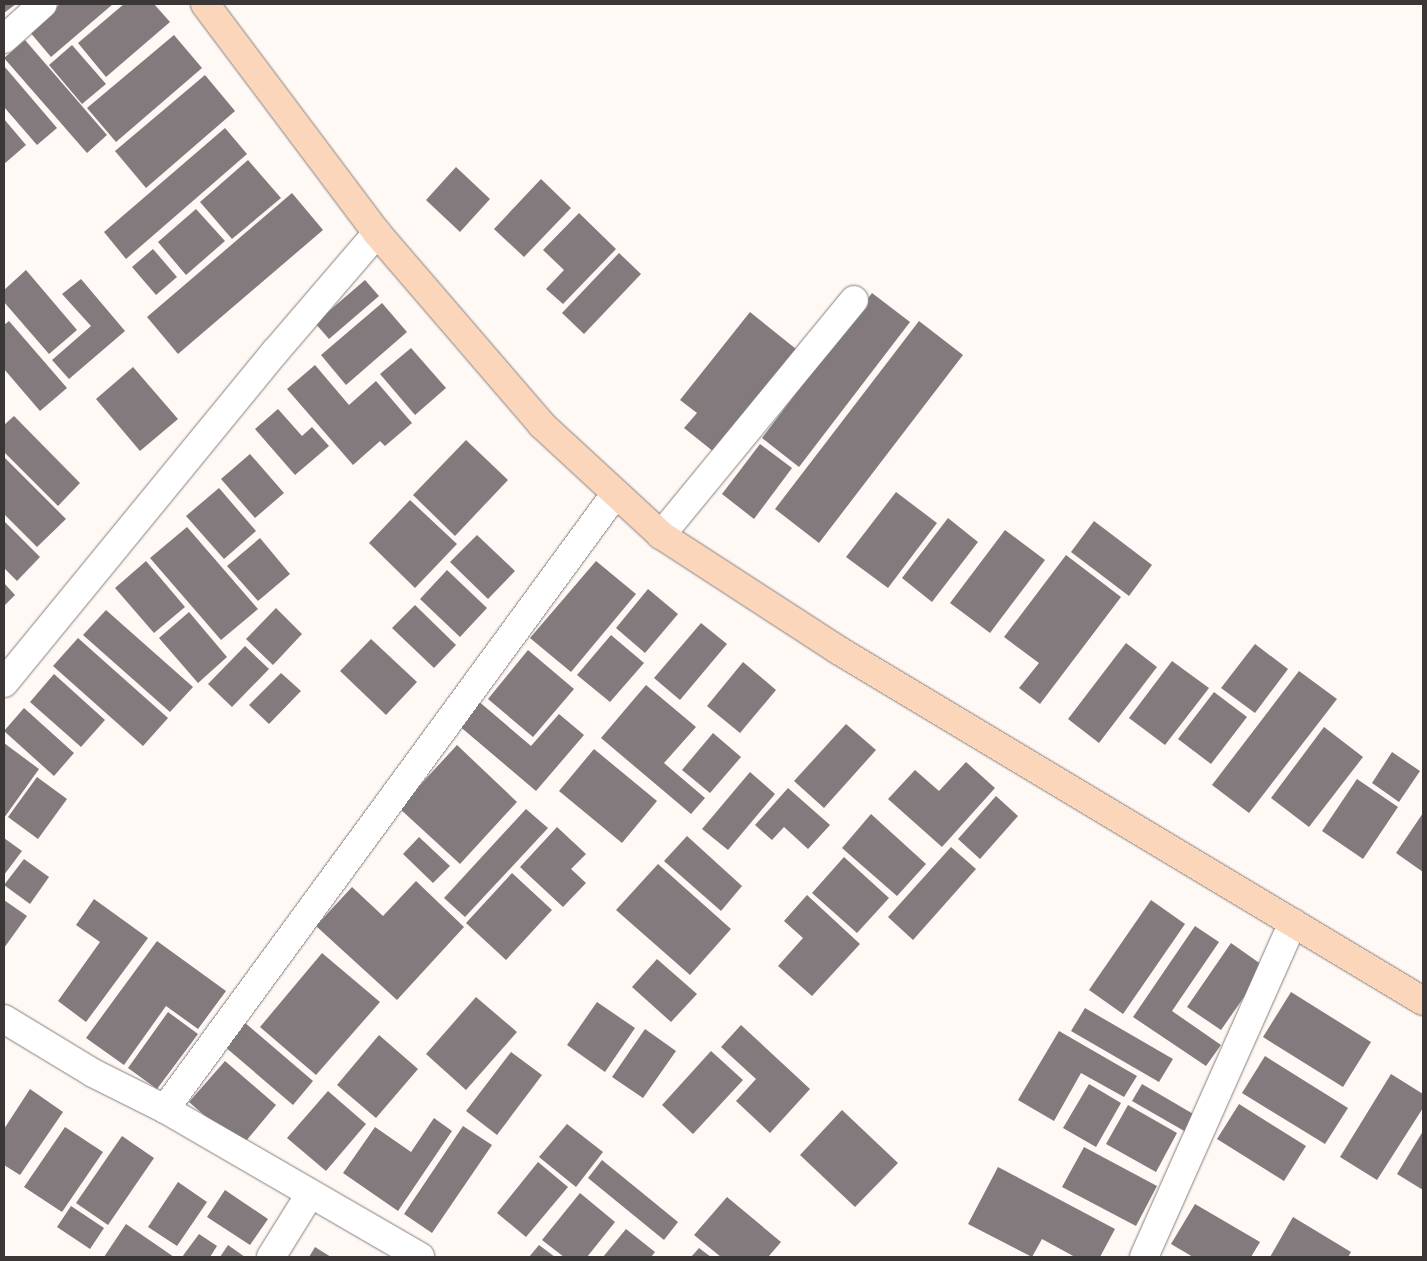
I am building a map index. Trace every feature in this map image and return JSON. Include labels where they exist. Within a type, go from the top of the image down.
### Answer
[{"type":"main road","points":[[206,4],[377,233],[542,424],[661,535],[838,650],[1423,1001]]},
{"type":"street","points":[[4,39],[43,4]]},
{"type":"street","points":[[4,683],[275,352],[377,233]]},
{"type":"street","points":[[661,535],[854,300]]},
{"type":"street","points":[[165,1109],[616,493]]},
{"type":"street","points":[[1144,1257],[1293,923]]},
{"type":"street","points":[[4,1019],[93,1073],[165,1109],[420,1257]]},
{"type":"street","points":[[271,1257],[310,1194]]},
{"type":"building","points":[[4,4],[16,4],[4,13]]},
{"type":"building","points":[[60,4],[113,4],[51,57],[29,31]]},
{"type":"building","points":[[124,4],[154,4],[170,22],[106,77],[78,43]]},
{"type":"building","points":[[174,35],[202,68],[116,142],[87,108]]},
{"type":"building","points":[[25,40],[107,135],[87,153],[4,58]]},
{"type":"building","points":[[72,45],[106,84],[82,104],[49,65]]},
{"type":"building","points":[[4,66],[57,128],[37,145],[4,107]]},
{"type":"building","points":[[205,75],[235,111],[146,188],[115,151]]},
{"type":"building","points":[[4,119],[26,145],[4,164]]},
{"type":"building","points":[[225,128],[247,154],[126,259],[104,232]]},
{"type":"building","points":[[248,160],[281,198],[232,239],[200,202]]},
{"type":"building","points":[[456,167],[490,199],[460,232],[426,200]]},
{"type":"building","points":[[541,179],[571,208],[524,257],[494,229]]},
{"type":"building","points":[[292,193],[323,230],[178,354],[147,317]]},
{"type":"building","points":[[196,209],[225,241],[186,275],[158,242]]},
{"type":"building","points":[[579,213],[616,249],[563,304],[546,289],[564,270],[543,250]]},
{"type":"building","points":[[153,249],[177,277],[156,295],[132,267]]},
{"type":"building","points":[[619,253],[641,274],[584,334],[562,313]]},
{"type":"building","points":[[26,270],[77,330],[49,354],[4,302],[4,290]]},
{"type":"building","points":[[81,279],[125,331],[69,379],[52,360],[91,326],[62,294]]},
{"type":"building","points":[[365,280],[379,296],[329,339],[315,323]]},
{"type":"building","points":[[872,293],[910,322],[799,467],[762,438]]},
{"type":"building","points":[[382,303],[407,332],[346,385],[321,355]]},
{"type":"building","points":[[750,312],[796,349],[714,452],[684,428],[697,413],[680,400]]},
{"type":"building","points":[[9,321],[67,388],[40,411],[4,369],[4,325]]},
{"type":"building","points":[[919,321],[963,355],[819,543],[775,509]]},
{"type":"building","points":[[411,348],[446,388],[415,415],[380,374]]},
{"type":"building","points":[[315,365],[349,405],[376,381],[412,423],[385,446],[380,441],[353,465],[287,389]]},
{"type":"building","points":[[133,367],[178,419],[140,451],[96,399]]},
{"type":"building","points":[[278,409],[302,436],[312,427],[329,446],[295,475],[255,429]]},
{"type":"building","points":[[14,416],[80,483],[58,506],[4,452],[4,425]]},
{"type":"building","points":[[466,440],[508,480],[455,536],[413,495]]},
{"type":"building","points":[[760,444],[792,468],[754,519],[722,494]]},
{"type":"building","points":[[250,454],[284,493],[255,518],[221,479]]},
{"type":"building","points":[[4,457],[66,519],[37,547],[4,514]]},
{"type":"building","points":[[219,488],[256,531],[224,559],[186,516]]},
{"type":"building","points":[[896,492],[937,523],[888,588],[846,557]]},
{"type":"building","points":[[410,500],[457,544],[415,588],[369,543]]},
{"type":"building","points":[[948,518],[978,542],[932,602],[902,578]]},
{"type":"building","points":[[4,521],[40,557],[17,581],[4,568]]},
{"type":"building","points":[[1094,521],[1152,565],[1129,596],[1071,552]]},
{"type":"building","points":[[187,527],[258,609],[221,640],[150,558]]},
{"type":"building","points":[[1005,530],[1045,560],[990,633],[950,603]]},
{"type":"building","points":[[477,535],[515,571],[488,599],[450,562]]},
{"type":"building","points":[[260,538],[290,574],[258,601],[227,566]]},
{"type":"building","points":[[1066,555],[1121,597],[1040,704],[1019,688],[1039,663],[1004,637]]},
{"type":"building","points":[[146,561],[185,607],[154,633],[115,588]]},
{"type":"building","points":[[596,561],[636,594],[571,672],[530,638]]},
{"type":"building","points":[[447,570],[487,608],[460,637],[420,599]]},
{"type":"building","points":[[4,583],[15,595],[4,606]]},
{"type":"building","points":[[648,589],[678,614],[645,653],[616,628]]},
{"type":"building","points":[[415,605],[456,645],[434,668],[392,628]]},
{"type":"building","points":[[276,608],[302,634],[273,665],[246,639]]},
{"type":"building","points":[[106,610],[193,687],[170,712],[83,635]]},
{"type":"building","points":[[189,612],[227,657],[198,683],[159,638]]},
{"type":"building","points":[[701,623],[727,644],[680,700],[654,678]]},
{"type":"building","points":[[611,635],[644,663],[610,702],[577,675]]},
{"type":"building","points":[[78,638],[168,718],[143,746],[53,666]]},
{"type":"building","points":[[371,639],[417,682],[386,715],[340,671]]},
{"type":"building","points":[[1126,643],[1157,667],[1099,743],[1068,719]]},
{"type":"building","points":[[1255,644],[1288,669],[1255,713],[1221,688]]},
{"type":"building","points":[[245,646],[269,669],[232,707],[208,684]]},
{"type":"building","points":[[528,650],[574,689],[533,737],[488,699]]},
{"type":"building","points":[[1172,661],[1209,688],[1165,745],[1129,718]]},
{"type":"building","points":[[743,662],[776,690],[740,733],[707,706]]},
{"type":"building","points":[[1299,671],[1337,699],[1249,813],[1212,785]]},
{"type":"building","points":[[281,673],[301,691],[269,724],[249,705]]},
{"type":"building","points":[[54,674],[105,720],[81,747],[30,702]]},
{"type":"building","points":[[646,685],[696,727],[664,763],[705,798],[691,814],[601,738]]},
{"type":"building","points":[[1214,692],[1247,717],[1211,764],[1178,739]]},
{"type":"building","points":[[477,700],[531,746],[559,714],[584,735],[536,791],[457,724]]},
{"type":"building","points":[[24,708],[74,753],[54,776],[4,731]]},
{"type":"building","points":[[846,724],[876,750],[824,808],[794,781]]},
{"type":"building","points":[[1324,727],[1363,757],[1309,827],[1271,798]]},
{"type":"building","points":[[713,733],[741,757],[710,793],[682,770]]},
{"type":"building","points":[[4,743],[39,769],[4,818]]},
{"type":"building","points":[[457,745],[517,802],[460,864],[399,808]]},
{"type":"building","points":[[594,749],[657,801],[622,843],[559,791]]},
{"type":"building","points":[[1392,752],[1420,771],[1399,802],[1372,783]]},
{"type":"building","points":[[966,762],[995,788],[942,847],[888,799],[915,770],[939,791]]},
{"type":"building","points":[[750,772],[775,794],[728,850],[702,829]]},
{"type":"building","points":[[37,777],[67,799],[38,839],[8,817]]},
{"type":"building","points":[[1357,779],[1398,807],[1363,859],[1322,831]]},
{"type":"building","points":[[788,788],[830,825],[808,849],[784,827],[772,840],[755,825]]},
{"type":"building","points":[[996,796],[1018,816],[980,859],[958,839]]},
{"type":"building","points":[[526,809],[548,828],[465,917],[444,898]]},
{"type":"building","points":[[1423,813],[1423,872],[1396,853]]},
{"type":"building","points":[[871,814],[926,864],[897,896],[842,848]]},
{"type":"building","points":[[557,827],[586,854],[571,869],[586,883],[563,907],[520,867]]},
{"type":"building","points":[[687,836],[742,886],[721,911],[664,861]]},
{"type":"building","points":[[419,837],[450,866],[433,883],[403,854]]},
{"type":"building","points":[[4,838],[22,851],[4,875]]},
{"type":"building","points":[[951,847],[976,869],[913,940],[888,917]]},
{"type":"building","points":[[844,857],[889,898],[857,933],[812,893]]},
{"type":"building","points":[[24,859],[49,877],[30,904],[4,885]]},
{"type":"building","points":[[658,864],[731,929],[690,975],[616,910]]},
{"type":"building","points":[[512,873],[552,910],[506,960],[466,923]]},
{"type":"building","points":[[416,881],[464,927],[397,1000],[316,926],[352,887],[383,916]]},
{"type":"building","points":[[807,895],[860,944],[812,996],[778,966],[803,938],[784,921]]},
{"type":"building","points":[[94,899],[148,938],[86,1022],[58,1001],[100,942],[76,925]]},
{"type":"building","points":[[4,900],[27,916],[4,948]]},
{"type":"building","points":[[1151,900],[1185,924],[1123,1014],[1089,990]]},
{"type":"building","points":[[1195,926],[1219,942],[1172,1011],[1221,1045],[1206,1066],[1133,1017]]},
{"type":"building","points":[[157,941],[226,991],[198,1029],[166,1006],[124,1065],[86,1038]]},
{"type":"building","points":[[1231,943],[1265,967],[1221,1030],[1187,1007]]},
{"type":"building","points":[[322,953],[380,1002],[316,1075],[260,1027]]},
{"type":"building","points":[[657,959],[697,994],[671,1022],[632,987]]},
{"type":"building","points":[[1291,992],[1371,1042],[1343,1087],[1263,1037]]},
{"type":"building","points":[[476,997],[517,1032],[466,1090],[426,1054]]},
{"type":"building","points":[[597,1002],[635,1028],[605,1072],[567,1045]]},
{"type":"building","points":[[1085,1008],[1173,1059],[1159,1082],[1071,1031]]},
{"type":"building","points":[[168,1012],[198,1034],[157,1089],[128,1068]]},
{"type":"building","points":[[244,1022],[313,1081],[293,1105],[224,1046]]},
{"type":"building","points":[[741,1025],[810,1089],[770,1133],[736,1101],[756,1079],[721,1047]]},
{"type":"building","points":[[645,1029],[676,1051],[643,1098],[612,1077]]},
{"type":"building","points":[[1059,1031],[1137,1076],[1124,1097],[1081,1073],[1054,1121],[1018,1100]]},
{"type":"building","points":[[379,1035],[418,1069],[376,1118],[337,1085]]},
{"type":"building","points":[[711,1051],[743,1080],[693,1134],[662,1105]]},
{"type":"building","points":[[511,1052],[542,1075],[497,1135],[466,1111]]},
{"type":"building","points":[[1265,1056],[1348,1108],[1325,1144],[1242,1093]]},
{"type":"building","points":[[225,1061],[276,1105],[241,1147],[189,1102]]},
{"type":"building","points":[[1391,1074],[1423,1094],[1423,1108],[1377,1180],[1340,1157]]},
{"type":"building","points":[[1089,1084],[1121,1103],[1096,1147],[1063,1128]]},
{"type":"building","points":[[1142,1084],[1195,1115],[1186,1132],[1132,1101]]},
{"type":"building","points":[[30,1089],[63,1112],[20,1175],[4,1165],[4,1129]]},
{"type":"building","points":[[328,1091],[366,1124],[326,1171],[287,1138]]},
{"type":"building","points":[[1239,1104],[1306,1146],[1284,1181],[1217,1139]]},
{"type":"building","points":[[1128,1105],[1177,1133],[1156,1172],[1106,1144]]},
{"type":"building","points":[[842,1110],[898,1163],[855,1207],[800,1155]]},
{"type":"building","points":[[434,1118],[452,1131],[398,1211],[343,1173],[375,1127],[411,1152]]},
{"type":"building","points":[[567,1124],[603,1152],[576,1187],[539,1157]]},
{"type":"building","points":[[463,1126],[492,1145],[432,1233],[404,1214]]},
{"type":"building","points":[[65,1127],[103,1152],[62,1212],[24,1187]]},
{"type":"building","points":[[1423,1131],[1423,1190],[1397,1174]]},
{"type":"building","points":[[122,1136],[154,1158],[108,1225],[76,1203]]},
{"type":"building","points":[[1084,1147],[1157,1186],[1136,1226],[1062,1187]]},
{"type":"building","points":[[602,1160],[678,1222],[664,1240],[588,1178]]},
{"type":"building","points":[[538,1162],[568,1187],[526,1237],[497,1213]]},
{"type":"building","points":[[998,1167],[1115,1229],[1100,1257],[1075,1257],[1042,1239],[1032,1257],[968,1224]]},
{"type":"building","points":[[178,1182],[207,1202],[177,1246],[148,1227]]},
{"type":"building","points":[[225,1190],[268,1219],[250,1245],[207,1217]]},
{"type":"building","points":[[580,1193],[615,1222],[587,1257],[564,1257],[542,1240]]},
{"type":"building","points":[[727,1197],[781,1242],[768,1257],[721,1257],[694,1235]]},
{"type":"building","points":[[1195,1204],[1260,1242],[1251,1257],[1193,1257],[1171,1244]]},
{"type":"building","points":[[71,1206],[104,1228],[90,1249],[57,1227]]},
{"type":"building","points":[[1293,1217],[1351,1252],[1348,1257],[1270,1257]]},
{"type":"building","points":[[126,1224],[174,1257],[104,1257]]},
{"type":"building","points":[[626,1229],[655,1252],[651,1257],[603,1257]]},
{"type":"building","points":[[199,1234],[217,1246],[210,1257],[182,1257]]},
{"type":"building","points":[[228,1245],[245,1257],[220,1257]]},
{"type":"building","points":[[539,1245],[555,1257],[529,1257]]},
{"type":"building","points":[[315,1247],[331,1257],[309,1257]]},
{"type":"building","points":[[699,1248],[711,1257],[691,1257]]}]
